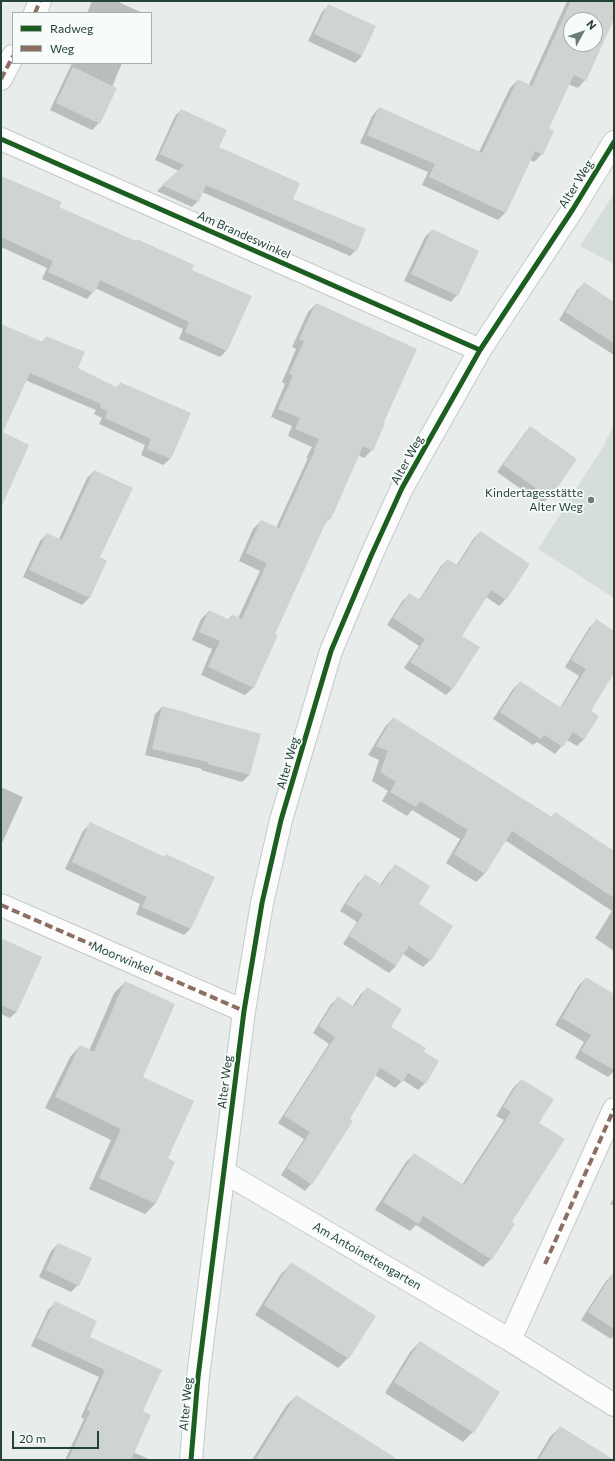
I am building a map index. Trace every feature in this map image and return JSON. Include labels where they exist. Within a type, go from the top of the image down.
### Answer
[{"type":"street","points":[[35,12],[40,1]]},
{"type":"street","points":[[1,80],[12,58]]},
{"type":"street","name":"Am Brandeswinkel","points":[[1,139],[480,350]]},
{"type":"street","name":"Alter Weg","points":[[191,1460],[198,1377],[244,1011],[262,903],[281,820],[331,651],[371,556],[402,488],[480,350],[573,209],[614,142]]},
{"type":"street","name":"Moorwinkel","points":[[1,905],[244,1011]]},
{"type":"street","points":[[510,1340],[614,1109]]},
{"type":"street","name":"Am Antoinettengarten","points":[[224,1172],[510,1340],[614,1405]]},
{"type":"shaded area","points":[[614,193],[614,264],[580,246]]},
{"type":"shaded area","name":"Kindertagesstätte Alter Weg","points":[[614,424],[614,598],[538,549],[604,445]]},
{"type":"building","points":[[571,1],[614,1],[614,19],[603,43],[603,12],[566,12]]},
{"type":"building","points":[[328,4],[376,26],[362,56],[314,34]]},
{"type":"building","points":[[563,18],[563,52],[599,52],[586,81],[574,75],[549,128],[554,131],[543,155],[535,151],[506,213],[429,177],[435,164],[367,135],[379,107],[482,153],[518,79],[532,86]]},
{"type":"building","points":[[73,67],[117,88],[100,124],[56,103]]},
{"type":"building","points":[[181,109],[227,130],[219,147],[300,183],[293,199],[366,229],[357,251],[206,185],[199,202],[162,185],[184,165],[160,154]]},
{"type":"building","points":[[1,176],[62,202],[59,207],[136,241],[137,239],[194,265],[192,270],[252,296],[227,351],[185,332],[189,322],[100,280],[94,293],[48,272],[53,261],[1,237]]},
{"type":"building","points":[[432,229],[479,251],[458,296],[411,274]]},
{"type":"building","points":[[584,282],[614,302],[614,343],[565,312]]},
{"type":"building","points":[[316,303],[417,349],[384,422],[385,423],[373,451],[363,446],[331,519],[328,518],[275,634],[278,635],[254,688],[208,667],[220,641],[199,632],[209,610],[230,620],[232,614],[242,619],[267,563],[246,553],[261,520],[279,528],[319,439],[295,429],[300,418],[278,409],[293,376],[289,374],[304,341],[299,339]]},
{"type":"building","points":[[1,324],[43,342],[46,336],[85,352],[78,368],[118,388],[120,382],[191,413],[171,459],[147,449],[151,439],[105,418],[108,411],[100,408],[101,404],[30,373],[3,432],[29,445],[1,508]]},
{"type":"building","points":[[530,426],[577,459],[550,498],[503,465]]},
{"type":"building","points":[[94,470],[133,488],[100,557],[107,561],[90,598],[29,570],[47,533],[62,540]]},
{"type":"building","points":[[480,531],[530,564],[506,600],[491,590],[462,636],[480,647],[453,689],[410,662],[425,639],[393,618],[409,593],[420,600],[447,559],[458,565]]},
{"type":"building","points":[[596,619],[614,631],[614,673],[591,711],[599,716],[584,740],[573,732],[563,747],[544,735],[541,739],[500,712],[520,681],[561,708],[586,669],[571,660]]},
{"type":"building","points":[[162,706],[261,734],[250,775],[208,764],[208,762],[152,749]]},
{"type":"building","points":[[393,717],[552,817],[555,812],[614,851],[614,898],[512,831],[485,874],[454,854],[468,830],[420,801],[416,807],[390,792],[396,782],[380,772],[388,751],[376,746]]},
{"type":"building","points":[[90,822],[165,857],[166,854],[215,877],[191,929],[142,907],[147,897],[72,862]]},
{"type":"building","points":[[395,864],[430,886],[419,904],[453,926],[431,961],[409,946],[396,966],[349,936],[363,914],[346,904],[365,874],[382,885]]},
{"type":"building","points":[[1,938],[42,957],[17,1012],[1,1005]]},
{"type":"building","points":[[586,977],[614,994],[614,1070],[581,1051],[591,1035],[562,1018]]},
{"type":"building","points":[[125,981],[175,1004],[143,1077],[194,1101],[168,1158],[175,1162],[156,1204],[99,1178],[121,1129],[55,1097],[80,1045],[94,1052]]},
{"type":"building","points":[[367,987],[402,1009],[391,1027],[426,1048],[424,1052],[439,1061],[426,1084],[408,1073],[403,1082],[380,1068],[350,1119],[353,1121],[312,1185],[287,1168],[310,1132],[284,1116],[335,1037],[319,1026],[338,996],[354,1007]]},
{"type":"building","points":[[521,1079],[554,1099],[539,1123],[565,1139],[512,1222],[515,1224],[492,1260],[423,1216],[419,1224],[383,1202],[414,1153],[464,1185],[511,1112],[503,1107]]},
{"type":"building","points":[[58,1243],[92,1258],[79,1286],[46,1270]]},
{"type":"building","points":[[291,1262],[376,1316],[349,1359],[264,1305]]},
{"type":"building","points":[[614,1271],[614,1329],[588,1312]]},
{"type":"building","points":[[55,1301],[97,1321],[90,1337],[162,1370],[143,1411],[151,1415],[131,1460],[68,1460],[90,1412],[87,1410],[105,1370],[37,1338]]},
{"type":"building","points":[[420,1341],[500,1392],[474,1433],[394,1382]]},
{"type":"building","points":[[296,1395],[350,1429],[399,1460],[255,1460]]},
{"type":"building","points":[[560,1426],[614,1460],[538,1460]]},
{"type":"marked path","points":[[35,12],[40,1]]},
{"type":"marked path","points":[[1,79],[12,58]]},
{"type":"marked path","points":[[1,905],[244,1011]]},
{"type":"marked path","points":[[545,1264],[614,1109]]},
{"type":"cycle path","points":[[1,139],[480,350]]},
{"type":"cycle path","points":[[191,1460],[198,1377],[244,1011],[262,903],[281,820],[331,651],[371,556],[402,488],[480,350],[573,209],[614,142]]},
{"type":"place","name":"Kindertagesstätte Alter Weg","points":[[591,500]]}]
